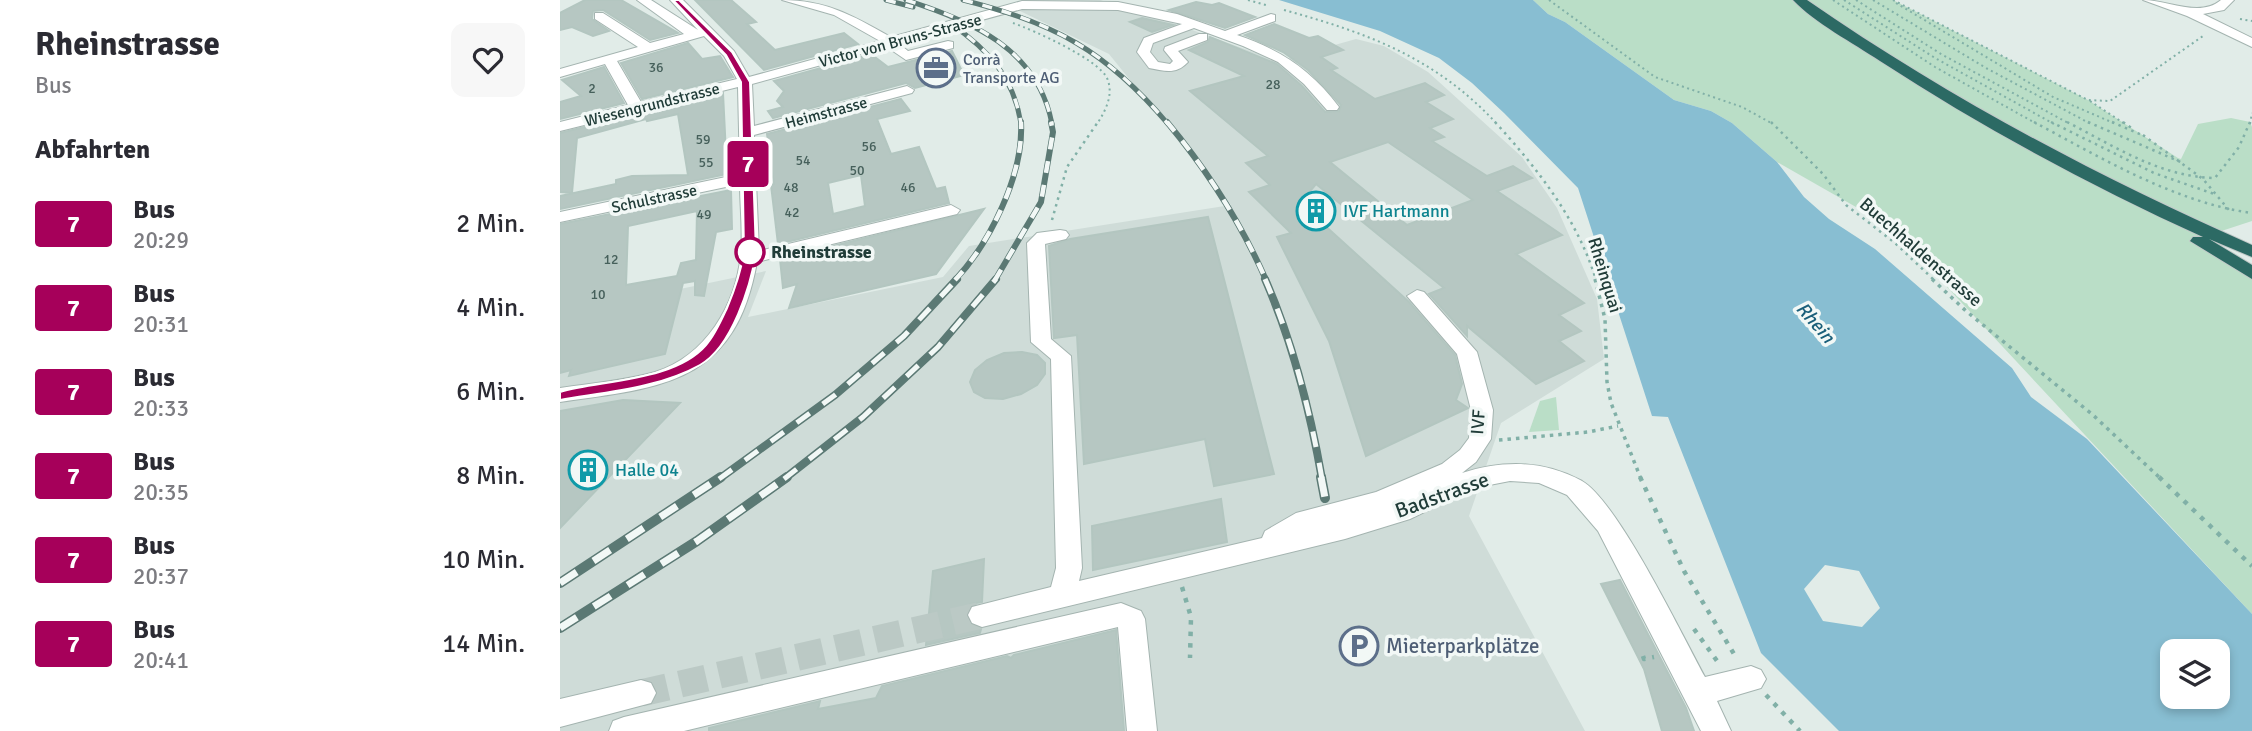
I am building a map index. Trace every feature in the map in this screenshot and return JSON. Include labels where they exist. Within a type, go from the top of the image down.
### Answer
[{"type":"highway","points":[[1799,0],[1925,85],[2252,273]]},
{"type":"highway","points":[[1812,0],[1894,56],[2000,119],[2131,186],[2252,242]]},
{"type":"highway","points":[[2058,160],[2252,252]]},
{"type":"street","points":[[560,395],[653,378],[697,361],[711,348],[727,323],[746,276],[749,259],[745,82],[729,54],[701,33],[643,0]]},
{"type":"street","points":[[676,0],[701,33]]},
{"type":"street","points":[[788,0],[826,8],[893,41],[906,56],[948,45]]},
{"type":"street","points":[[2149,0],[2191,13],[2252,43]]},
{"type":"street","points":[[2191,13],[2220,7],[2228,0]]},
{"type":"street","name":"Victor von Bruns-Strasse","points":[[745,82],[893,41],[1018,2],[1103,3],[1194,24],[1248,43],[1283,59],[1299,71],[1332,107]]},
{"type":"street","points":[[599,16],[649,48]]},
{"type":"street","points":[[1194,24],[1147,41],[1143,52],[1154,65],[1173,68],[1181,62],[1170,50],[1203,37],[1271,18]]},
{"type":"street","points":[[560,73],[701,33]]},
{"type":"street","points":[[1203,37],[1230,51],[1248,43]]},
{"type":"street","points":[[610,59],[636,106]]},
{"type":"street","name":"Wiesengrundstrasse","points":[[560,127],[636,106],[745,82]]},
{"type":"street","name":"Heimstrasse","points":[[746,133],[907,90]]},
{"type":"street","name":"Schulstrasse","points":[[560,218],[748,177]]},
{"type":"street","points":[[749,259],[951,210]]},
{"type":"street","points":[[1056,229],[1037,243],[1041,342],[1061,356],[1069,568],[1063,595]]},
{"type":"street","name":"IVF","points":[[1254,549],[1305,520],[1382,500],[1450,470],[1468,456],[1480,439],[1482,410],[1467,352],[1417,296]]},
{"type":"street","name":"Badstrasse","points":[[982,615],[1345,529],[1378,519],[1469,481],[1510,472],[1542,474],[1576,489],[1607,524],[1698,692],[1716,731]]},
{"type":"street","points":[[624,731],[1121,615],[1131,619],[1142,731]]},
{"type":"street","points":[[1698,692],[1751,678]]},
{"type":"street","points":[[560,713],[641,693]]},
{"type":"path","name":"Rheinquai","points":[[1248,0],[1348,28],[1394,46],[1452,85],[1524,154],[1565,210],[1590,265],[1605,319],[1607,384],[1618,426],[1654,511],[1705,612],[1751,678],[1800,731]]},
{"type":"path","name":"Buechhaldenstrasse","points":[[1549,0],[1655,77],[1742,107],[1769,120],[1824,174],[1846,205],[1895,243],[1966,311],[2093,415],[2252,566]]},
{"type":"path","points":[[1833,0],[1920,58],[2013,112],[2212,207],[2252,213]]},
{"type":"path","points":[[1844,0],[1940,63],[2027,111],[2146,169],[2197,190],[2217,195]]},
{"type":"path","points":[[1856,0],[1940,53],[2040,110],[2141,159],[2186,177],[2215,178],[2231,159],[2252,125],[2252,113]]},
{"type":"path","points":[[1872,0],[2053,107],[2125,142],[2183,163]]},
{"type":"path","points":[[1892,0],[2088,100],[2183,163],[2203,179],[2230,211]]},
{"type":"path","points":[[1892,0],[2053,97],[2144,136]]},
{"type":"path","points":[[1009,21],[1062,44],[1106,75],[1109,80],[1108,108],[1067,166],[1056,229]]},
{"type":"path","points":[[2088,100],[2109,101],[2200,37],[2228,31]]},
{"type":"path","points":[[1480,439],[1588,432],[1618,426]]},
{"type":"path","points":[[1177,568],[1191,617],[1191,658]]},
{"type":"shaded area","points":[[1025,0],[1103,0],[1086,7],[1119,8],[1159,18],[1278,61],[1356,39],[1384,46],[1428,72],[1522,157],[1557,208],[1597,299],[1604,359],[1501,423],[1469,516],[1585,731],[560,731],[560,314],[766,271],[748,317],[943,277],[969,246],[1231,205],[1109,54],[1020,11]]},
{"type":"green space","points":[[1533,0],[1893,0],[2088,100],[2178,158],[2181,159],[2198,124],[2231,118],[2250,122],[2252,221],[2197,239],[2252,273],[2252,614],[1891,227],[1777,162],[1732,123],[1711,111],[1674,100],[1565,22],[1548,14]]},
{"type":"green space","points":[[1556,397],[1559,430],[1529,432],[1540,401]]},
{"type":"water","name":"Rhein","points":[[1279,0],[1533,0],[1548,14],[1565,22],[1674,100],[1711,111],[1732,123],[1777,162],[1804,197],[1829,219],[1875,249],[2012,368],[2031,397],[2087,439],[2252,614],[2252,731],[1839,731],[1761,653],[1668,417],[1652,416],[1578,188],[1472,83],[1439,58],[1380,31]],"holes":[[[1825,565],[1859,571],[1880,608],[1862,627],[1823,621],[1804,589]]]},
{"type":"building","points":[[585,0],[621,0],[678,33],[650,40],[603,10],[593,11],[592,19],[609,31],[593,36],[572,27],[560,30],[560,13]]},
{"type":"building","points":[[695,0],[731,0],[756,22],[747,24],[775,50],[844,33],[858,44],[764,70]]},
{"type":"building","points":[[1196,2],[1212,5],[1219,3],[1255,17],[1225,28],[1169,10]]},
{"type":"building","points":[[1142,18],[1173,25],[1152,32],[1130,22]]},
{"type":"building","points":[[1274,24],[1309,38],[1318,36],[1343,50],[1321,57],[1337,68],[1331,70],[1375,99],[1425,83],[1444,95],[1426,102],[1453,119],[1430,128],[1444,137],[1432,141],[1487,176],[1513,166],[1532,178],[1497,191],[1562,235],[1516,254],[1584,303],[1559,315],[1581,331],[1559,341],[1584,361],[1536,384],[1467,326],[1467,336],[1429,294],[1444,288],[1316,184],[1300,203],[1409,302],[1455,355],[1462,384],[1456,400],[1468,408],[1366,456],[1329,341],[1277,237],[1291,233],[1249,192],[1270,185],[1246,163],[1268,156],[1190,91],[1244,76],[1189,50],[1208,42],[1210,37],[1277,64],[1302,86],[1325,112],[1339,111],[1341,105],[1308,70],[1283,52],[1245,35]],"holes":[[[1388,142],[1473,200],[1407,225],[1330,162]]]},
{"type":"building","points":[[688,43],[702,59],[720,56],[733,77],[642,99],[621,63]]},
{"type":"building","points":[[952,51],[964,75],[915,88],[906,83],[773,118],[768,111],[783,107],[777,101],[784,91],[774,81],[871,54],[888,67]]},
{"type":"building","points":[[604,67],[624,103],[560,119],[560,102],[581,96],[562,80]]},
{"type":"building","points":[[723,93],[727,174],[560,209],[560,196],[616,184],[616,180],[632,176],[688,175],[678,114],[647,121],[646,119],[577,138],[572,193],[560,192],[560,133]]},
{"type":"building","points":[[901,99],[910,111],[877,119],[891,154],[919,147],[936,189],[945,187],[949,203],[778,244],[767,134]],"holes":[[[861,175],[865,206],[833,214],[828,183]]]},
{"type":"building","points":[[731,190],[732,229],[716,232],[704,296],[695,295],[695,281],[683,283],[665,354],[569,376],[571,370],[560,373],[560,224]],"holes":[[[697,211],[696,260],[681,263],[677,276],[626,285],[628,226]]]},
{"type":"building","points":[[984,209],[936,274],[789,308],[797,284],[783,288],[780,259]]},
{"type":"building","points":[[1208,217],[1274,474],[1214,486],[1205,439],[1084,464],[1077,335],[1054,338],[1049,246],[1070,239]]},
{"type":"building","points":[[1004,353],[1037,355],[1045,363],[1045,374],[1037,385],[1021,394],[1003,399],[985,398],[974,392],[970,382],[975,370],[987,360]]},
{"type":"building","name":"Halle 04","points":[[623,400],[680,403],[560,528],[560,411]]},
{"type":"building","points":[[1221,499],[1227,542],[1093,570],[1092,526]]},
{"type":"building","points":[[984,559],[982,602],[971,604],[966,614],[970,624],[981,629],[980,633],[926,645],[933,571]]},
{"type":"building","points":[[1620,580],[1686,708],[1694,731],[1662,731],[1644,669],[1601,584]]},
{"type":"building","points":[[1116,630],[1124,731],[709,731],[709,728],[820,701],[818,709],[876,698],[882,686],[1007,656],[1011,658],[1014,655]]},
{"type":"tunnel","points":[[641,693],[982,615]]},
{"type":"railway","points":[[886,0],[913,7]]},
{"type":"railway","points":[[906,0],[978,29],[1017,57],[1033,76],[1044,98],[1052,124]]},
{"type":"railway","points":[[963,0],[1025,19],[1077,43],[1123,77],[1168,124]]},
{"type":"railway","points":[[951,24],[977,44],[998,66],[1018,108],[1021,124]]},
{"type":"railway","points":[[995,280],[1041,202],[1053,132],[1051,122]]},
{"type":"railway","points":[[1167,122],[1222,198],[1246,238],[1266,280]]},
{"type":"railway","points":[[955,280],[981,247],[1002,207],[1017,163],[1021,124]]},
{"type":"railway","points":[[719,479],[835,395],[904,336],[957,279]]},
{"type":"railway","points":[[784,479],[863,417],[938,347],[996,279]]},
{"type":"railway","points":[[1265,279],[1300,377],[1322,479]]},
{"type":"railway","points":[[560,583],[721,477]]},
{"type":"railway","points":[[560,628],[697,541],[787,477]]},
{"type":"railway","points":[[1321,477],[1325,498]]},
{"type":"bus line","name":"7","points":[[560,395],[653,378],[678,371],[697,361],[711,348],[727,323],[746,276],[750,252],[745,82],[729,54],[676,0]]},
{"type":"place","name":"Corrà Transporte AG","points":[[936,68]]},
{"type":"place","name":"IVF Hartmann","points":[[1316,211]]},
{"type":"place","name":"Rheinstrasse","points":[[750,252]]},
{"type":"place","name":"Halle 04","points":[[588,470]]},
{"type":"place","name":"Mieterparkplätze","points":[[1359,646]]}]
